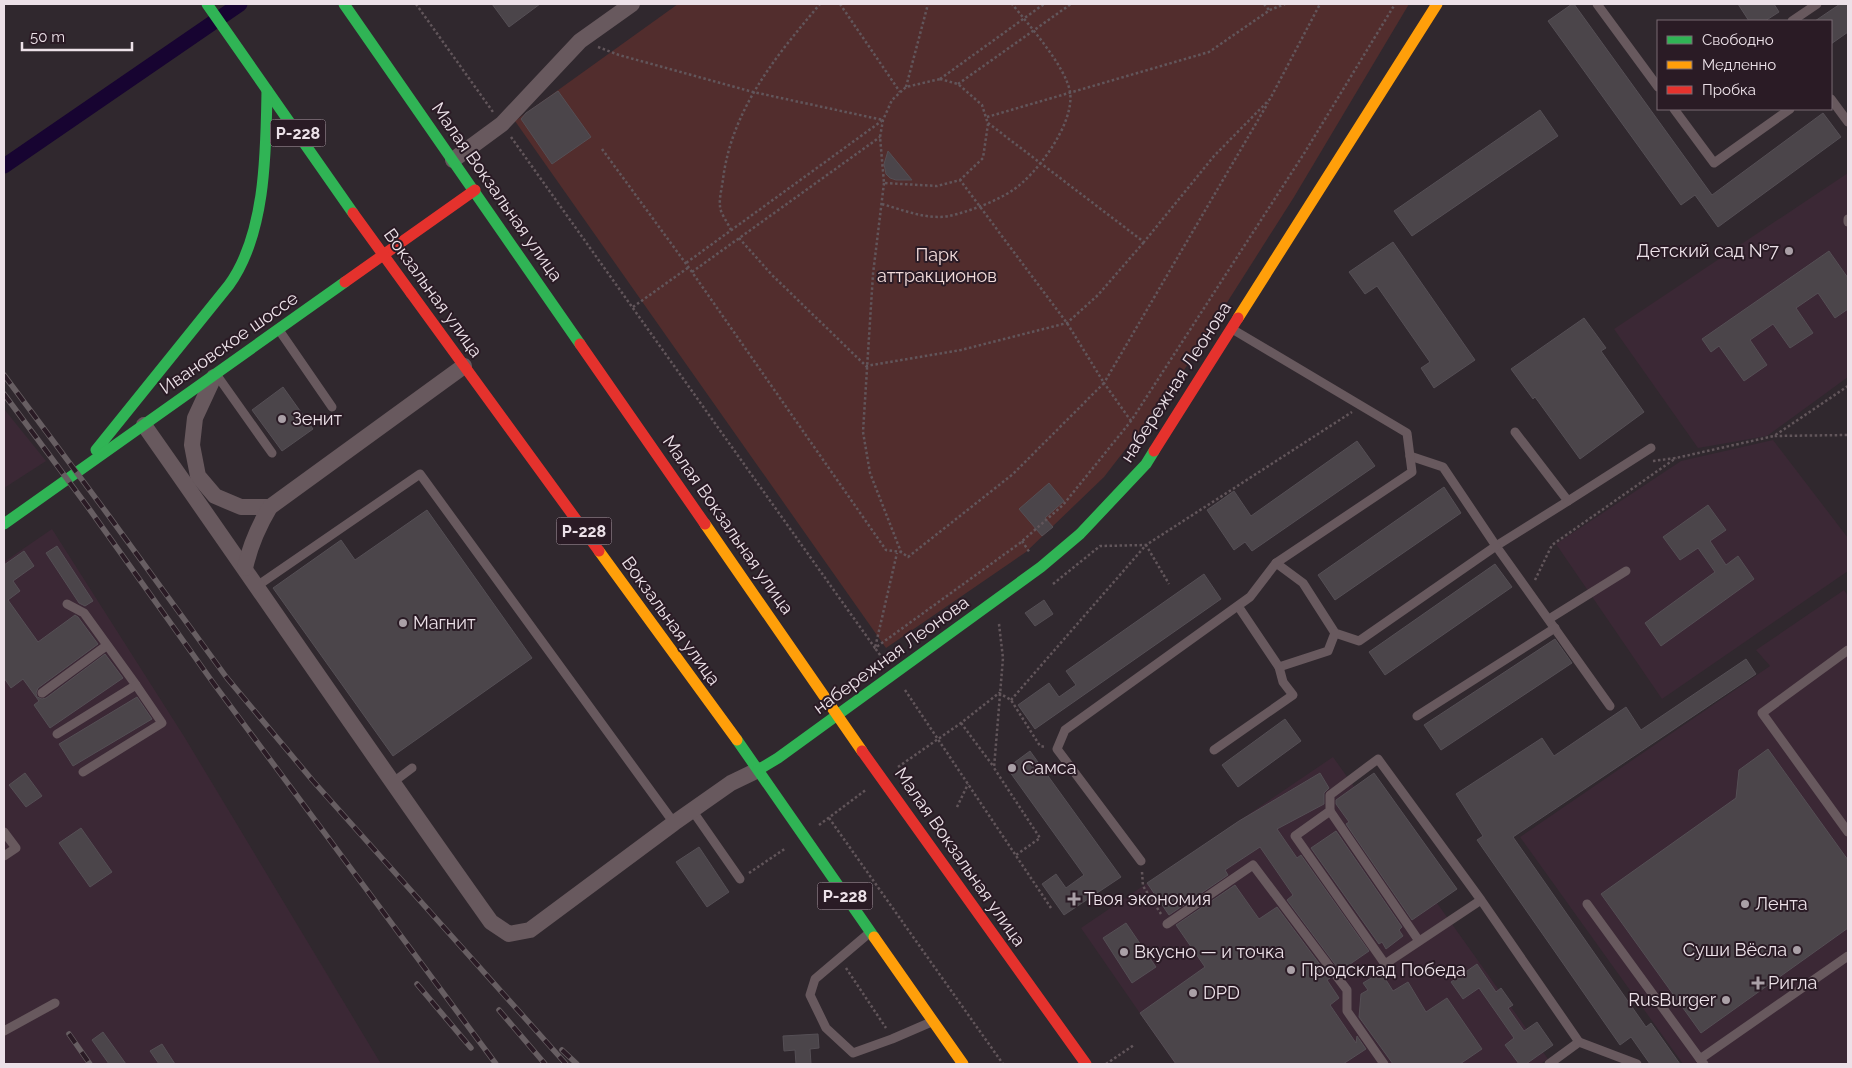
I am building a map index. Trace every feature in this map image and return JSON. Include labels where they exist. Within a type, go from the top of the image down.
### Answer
[{"type":"main road","name":"Вокзальная улица","points":[[207,4],[353,213],[758,770],[963,1064]]},
{"type":"main road","name":"Малая Вокзальная улица","points":[[344,4],[475,190],[837,715],[1086,1064]]},
{"type":"main road","name":"набережная Леонова","points":[[758,770],[778,758],[895,675],[1041,567],[1080,534],[1146,464],[1437,4]]},
{"type":"main road","points":[[84,466],[130,405],[229,285],[242,264],[249,242],[261,184],[266,143],[267,90]]},
{"type":"main road","name":"Ивановское шоссе","points":[[4,524],[475,190]]},
{"type":"street","points":[[453,160],[502,124],[580,41],[632,4]]},
{"type":"street","points":[[244,568],[258,527],[270,507],[464,366]]},
{"type":"street","points":[[216,374],[195,418],[192,445],[198,476],[215,496],[241,507],[270,507]]},
{"type":"street","points":[[144,425],[392,783],[491,922],[509,934],[530,930],[692,810],[731,783],[758,770]]},
{"type":"lane","points":[[1597,4],[1657,86]]},
{"type":"lane","points":[[1793,20],[1817,4]]},
{"type":"lane","points":[[1832,100],[1848,122]]},
{"type":"lane","points":[[1675,110],[1714,163],[1789,110]]},
{"type":"lane","points":[[1141,861],[1057,749],[1065,730],[1250,597],[1276,563],[1412,472],[1407,433],[1232,329]]},
{"type":"lane","points":[[279,330],[332,407]]},
{"type":"lane","points":[[216,374],[272,453]]},
{"type":"lane","points":[[1515,432],[1568,501]]},
{"type":"lane","points":[[1276,563],[1303,583],[1336,633],[1359,641],[1496,546],[1651,448]]},
{"type":"lane","points":[[1410,456],[1442,467],[1610,706]]},
{"type":"lane","points":[[257,586],[420,474],[674,823]]},
{"type":"lane","points":[[1549,619],[1626,571]]},
{"type":"lane","points":[[67,604],[84,613],[162,723],[83,772]]},
{"type":"lane","points":[[1214,750],[1293,695],[1283,682],[1278,667],[1238,606]]},
{"type":"lane","points":[[1417,716],[1555,628]]},
{"type":"lane","points":[[1278,667],[1328,651],[1336,633]]},
{"type":"lane","points":[[42,693],[106,646]]},
{"type":"lane","points":[[1848,650],[1762,713],[1848,832]]},
{"type":"lane","points":[[56,734],[136,685]]},
{"type":"lane","points":[[1419,941],[1330,811],[1330,795],[1378,760],[1480,900],[1579,1042],[1637,1064]]},
{"type":"lane","points":[[392,783],[412,768]]},
{"type":"lane","points":[[692,810],[740,879]]},
{"type":"lane","points":[[1330,811],[1296,836],[1385,964],[1480,900]]},
{"type":"lane","points":[[4,832],[16,848],[4,856]]},
{"type":"lane","points":[[1167,924],[1253,865],[1347,990],[1347,1011],[1384,1064]]},
{"type":"lane","points":[[1587,904],[1702,1062],[1848,956]]},
{"type":"lane","points":[[870,932],[815,979],[810,995],[826,1028],[853,1053],[933,1021]]},
{"type":"lane","points":[[4,1031],[55,1003]]},
{"type":"lane","points":[[1549,1064],[1579,1042]]},
{"type":"path","points":[[416,4],[895,675],[1052,908]]},
{"type":"path","points":[[731,230],[720,208],[724,169],[735,130],[753,92],[788,42],[820,4]]},
{"type":"path","points":[[840,4],[900,92]]},
{"type":"path","points":[[906,87],[928,4]]},
{"type":"path","points":[[882,204],[925,216],[948,216],[980,206],[1013,190],[1041,164],[1049,153],[1068,117],[1070,93],[1054,57],[1012,4]]},
{"type":"path","points":[[1044,4],[940,79],[906,87],[892,100],[883,120],[880,136],[884,183],[873,274],[863,432],[870,473],[901,552],[908,557],[1013,474],[1104,383],[1270,99],[1320,4]]},
{"type":"path","points":[[958,84],[1071,4]]},
{"type":"path","points":[[1264,4],[1270,10]]},
{"type":"path","points":[[987,117],[1209,52],[1270,10],[1285,4]]},
{"type":"path","points":[[875,648],[1022,541],[1063,504],[1131,421],[1305,152],[1395,4]]},
{"type":"path","points":[[580,41],[619,55],[753,92],[883,120]]},
{"type":"path","points":[[884,183],[938,186],[960,180],[983,158],[988,123],[982,105],[958,84],[940,79]]},
{"type":"path","points":[[866,366],[961,350],[1067,323],[1098,295],[1214,156],[1270,99]]},
{"type":"path","points":[[686,263],[883,120]]},
{"type":"path","points":[[988,123],[1144,242]]},
{"type":"path","points":[[692,272],[880,136]]},
{"type":"path","points":[[602,149],[689,267],[886,550],[897,553],[901,552]]},
{"type":"path","points":[[960,180],[1067,323],[1104,383],[1131,421]]},
{"type":"path","points":[[739,238],[772,275],[866,366]]},
{"type":"path","points":[[633,308],[689,267]]},
{"type":"path","points":[[1774,436],[1848,386]]},
{"type":"path","points":[[1011,700],[1146,545],[1362,406]]},
{"type":"path","points":[[1627,464],[1676,458],[1774,436],[1848,435]]},
{"type":"path","points":[[1530,592],[1552,545],[1676,458]]},
{"type":"path","points":[[1022,541],[1053,584],[1100,546],[1146,545]]},
{"type":"path","points":[[1146,545],[1168,584]]},
{"type":"path","points":[[875,648],[897,553]]},
{"type":"path","points":[[994,768],[1003,658],[998,624]]},
{"type":"path","points":[[999,693],[1011,700],[1040,746],[1057,749]]},
{"type":"path","points":[[882,778],[961,723],[999,693]]},
{"type":"path","points":[[961,723],[994,768],[1040,838],[1016,855]]},
{"type":"path","points":[[957,807],[968,784]]},
{"type":"path","points":[[829,818],[1003,1064]]},
{"type":"path","points":[[1141,861],[1143,886],[1167,924]]},
{"type":"path","points":[[836,961],[845,967],[892,1039]]},
{"type":"path","points":[[1106,1064],[1134,1045]]},
{"type":"shaded area","name":"Детский сад №7","points":[[1848,173],[1848,377],[1767,436],[1698,448],[1614,329]]},
{"type":"shaded area","points":[[4,409],[46,461],[4,488]]},
{"type":"shaded area","points":[[1773,440],[1848,538],[1848,571],[1662,699],[1556,544],[1681,461]]},
{"type":"shaded area","points":[[52,529],[185,738],[381,1064],[4,1064],[4,562]]},
{"type":"shaded area","points":[[1844,590],[1848,596],[1848,1064],[1683,1064],[1520,837],[1770,666],[1756,650]]},
{"type":"shaded area","points":[[1333,757],[1548,1059],[1541,1064],[1175,1064],[1081,928]]},
{"type":"green space","name":"Парк аттракционов","points":[[678,4],[1409,4],[1294,197],[1172,389],[1104,477],[1026,552],[886,648],[515,121]]},
{"type":"building","points":[[492,4],[540,4],[509,27]]},
{"type":"building","points":[[1574,4],[1712,195],[1823,113],[1841,137],[1718,227],[1695,195],[1681,205],[1548,21]]},
{"type":"building","points":[[1738,4],[1774,4],[1779,12],[1767,20],[1748,20]]},
{"type":"building","points":[[1840,4],[1848,4],[1848,32],[1832,43],[1832,20],[1816,20]]},
{"type":"building","points":[[558,91],[591,137],[552,164],[521,119],[526,113]]},
{"type":"building","points":[[1540,110],[1558,136],[1412,236],[1394,211]]},
{"type":"building","points":[[888,151],[912,180],[896,180],[886,174],[884,164]]},
{"type":"building","points":[[1393,242],[1475,360],[1434,388],[1421,368],[1430,362],[1377,286],[1365,294],[1349,272]]},
{"type":"building","points":[[1829,251],[1848,278],[1848,309],[1835,318],[1818,293],[1796,308],[1813,333],[1790,348],[1773,324],[1750,340],[1767,365],[1744,381],[1719,346],[1711,352],[1702,339]]},
{"type":"building","points":[[1584,318],[1606,348],[1601,351],[1644,412],[1580,459],[1535,397],[1533,399],[1511,369]]},
{"type":"building","name":"Зенит","points":[[283,387],[313,429],[282,451],[252,410]]},
{"type":"building","points":[[1357,441],[1375,466],[1252,551],[1245,542],[1234,550],[1207,510],[1234,491],[1251,516]]},
{"type":"building","points":[[1049,483],[1064,501],[1045,518],[1053,527],[1042,536],[1019,509]]},
{"type":"building","points":[[1444,487],[1461,513],[1335,600],[1318,575]]},
{"type":"building","points":[[1708,505],[1726,530],[1710,541],[1726,565],[1738,556],[1754,579],[1661,646],[1645,623],[1715,572],[1698,548],[1680,560],[1663,537]]},
{"type":"building","name":"Магнит","points":[[427,510],[532,658],[393,756],[273,588],[341,540],[355,560]]},
{"type":"building","points":[[57,546],[93,601],[85,606],[79,603],[46,553]]},
{"type":"building","points":[[24,551],[34,566],[13,581],[20,591],[8,600],[38,642],[75,615],[98,644],[38,688],[37,697],[46,698],[105,654],[123,678],[50,728],[34,705],[39,701],[23,679],[11,688],[4,678],[4,565]]},
{"type":"building","points":[[1495,564],[1512,587],[1385,675],[1369,652]]},
{"type":"building","points":[[1204,574],[1221,599],[1035,729],[1018,705],[1049,683],[1059,697],[1076,685],[1066,671]]},
{"type":"building","points":[[1044,600],[1053,614],[1035,626],[1025,613]]},
{"type":"building","points":[[1555,639],[1572,663],[1441,750],[1424,725]]},
{"type":"building","points":[[1746,659],[1756,674],[1513,837],[1646,1027],[1651,1023],[1680,1064],[1650,1064],[1631,1037],[1620,1045],[1477,840],[1483,836],[1456,794],[1542,738],[1554,756],[1626,707],[1641,730]]},
{"type":"building","points":[[137,697],[152,719],[73,766],[59,744]]},
{"type":"building","points":[[1285,719],[1301,741],[1238,787],[1222,765]]},
{"type":"building","points":[[1768,749],[1848,860],[1848,928],[1701,1033],[1601,894],[1736,798],[1739,770]]},
{"type":"building","points":[[1030,751],[1121,877],[1064,915],[1042,884],[1056,874],[1066,888],[1084,875],[1007,768]]},
{"type":"building","points":[[25,773],[42,796],[26,807],[9,785]]},
{"type":"building","points":[[1320,773],[1329,788],[1324,793],[1324,804],[1277,829],[1297,858],[1301,855],[1369,951],[1340,971],[1287,900],[1293,895],[1260,847],[1225,870],[1228,875],[1169,915],[1147,883],[1239,821]]},
{"type":"building","points":[[1374,773],[1457,889],[1412,920],[1346,824],[1349,822],[1336,804],[1336,800]]},
{"type":"building","points":[[81,828],[112,872],[90,887],[59,843]]},
{"type":"building","points":[[1336,831],[1402,927],[1399,930],[1403,936],[1386,949],[1382,942],[1379,944],[1311,848]]},
{"type":"building","points":[[699,847],[729,892],[707,907],[676,862]]},
{"type":"building","points":[[1235,885],[1259,919],[1277,907],[1330,978],[1327,980],[1339,998],[1330,1005],[1356,1043],[1357,1036],[1366,1049],[1343,1064],[1176,1064],[1140,1013],[1205,967],[1176,925]]},
{"type":"building","points":[[1126,923],[1156,967],[1132,983],[1103,938]]},
{"type":"building","points":[[1477,964],[1496,992],[1501,988],[1513,1005],[1508,1008],[1524,1031],[1537,1022],[1553,1045],[1526,1064],[1519,1064],[1505,1045],[1514,1038],[1479,988],[1463,999],[1451,982]]},
{"type":"building","points":[[1381,972],[1393,991],[1408,982],[1426,1012],[1447,998],[1482,1049],[1460,1064],[1393,1064],[1359,1017],[1361,994],[1368,990],[1363,983]]},
{"type":"building","points":[[103,1032],[126,1064],[109,1064],[92,1040]]},
{"type":"building","points":[[818,1034],[819,1048],[810,1049],[811,1064],[796,1064],[795,1050],[784,1051],[783,1036]]},
{"type":"building","points":[[162,1044],[175,1064],[159,1064],[150,1051]]},
{"type":"waterway","points":[[4,166],[240,4]]},
{"type":"railway","points":[[4,375],[227,678],[313,781],[566,1064]]},
{"type":"railway","points":[[4,394],[90,510],[214,684],[496,1064]]},
{"type":"railway","points":[[417,984],[471,1048]]},
{"type":"railway","points":[[499,1010],[545,1064]]},
{"type":"railway","points":[[69,1034],[90,1064]]},
{"type":"railway","points":[[562,1050],[577,1064]]},
{"type":"traffic: fast","points":[[207,4],[353,213]]},
{"type":"traffic: fast","points":[[344,4],[580,344]]},
{"type":"traffic: fast","points":[[96,450],[229,285],[241,264],[250,242],[262,191],[267,90]]},
{"type":"traffic: fast","points":[[4,524],[345,282]]},
{"type":"traffic: fast","points":[[758,770],[778,758],[1041,567],[1080,534],[1146,464],[1154,451]]},
{"type":"traffic: fast","points":[[737,740],[874,937]]},
{"type":"traffic: slow","points":[[1238,318],[1437,4]]},
{"type":"traffic: slow","points":[[705,524],[862,751]]},
{"type":"traffic: slow","points":[[599,551],[737,740]]},
{"type":"traffic: slow","points":[[874,937],[963,1064]]},
{"type":"traffic: jam","points":[[345,282],[475,190]]},
{"type":"traffic: jam","points":[[353,213],[411,293]]},
{"type":"traffic: jam","points":[[411,293],[599,551]]},
{"type":"traffic: jam","points":[[1154,451],[1238,318]]},
{"type":"traffic: jam","points":[[580,344],[705,524]]},
{"type":"traffic: jam","points":[[862,751],[1086,1064]]},
{"type":"place","name":"Детский сад №7","points":[[1789,251]]},
{"type":"place","name":"Зенит","points":[[282,419]]},
{"type":"place","name":"Магнит","points":[[403,623]]},
{"type":"place","name":"Самса","points":[[1012,768]]},
{"type":"place","name":"Твоя экономия","points":[[1074,899]]},
{"type":"place","name":"Лента","points":[[1745,904]]},
{"type":"place","name":"Суши Вёсла","points":[[1797,950]]},
{"type":"place","name":"Вкусно — и точка","points":[[1124,952]]},
{"type":"place","name":"Продсклад Победа","points":[[1291,970]]},
{"type":"place","name":"Ригла","points":[[1758,983]]},
{"type":"place","name":"DPD","points":[[1193,993]]},
{"type":"place","name":"RusBurger","points":[[1726,1000]]}]
